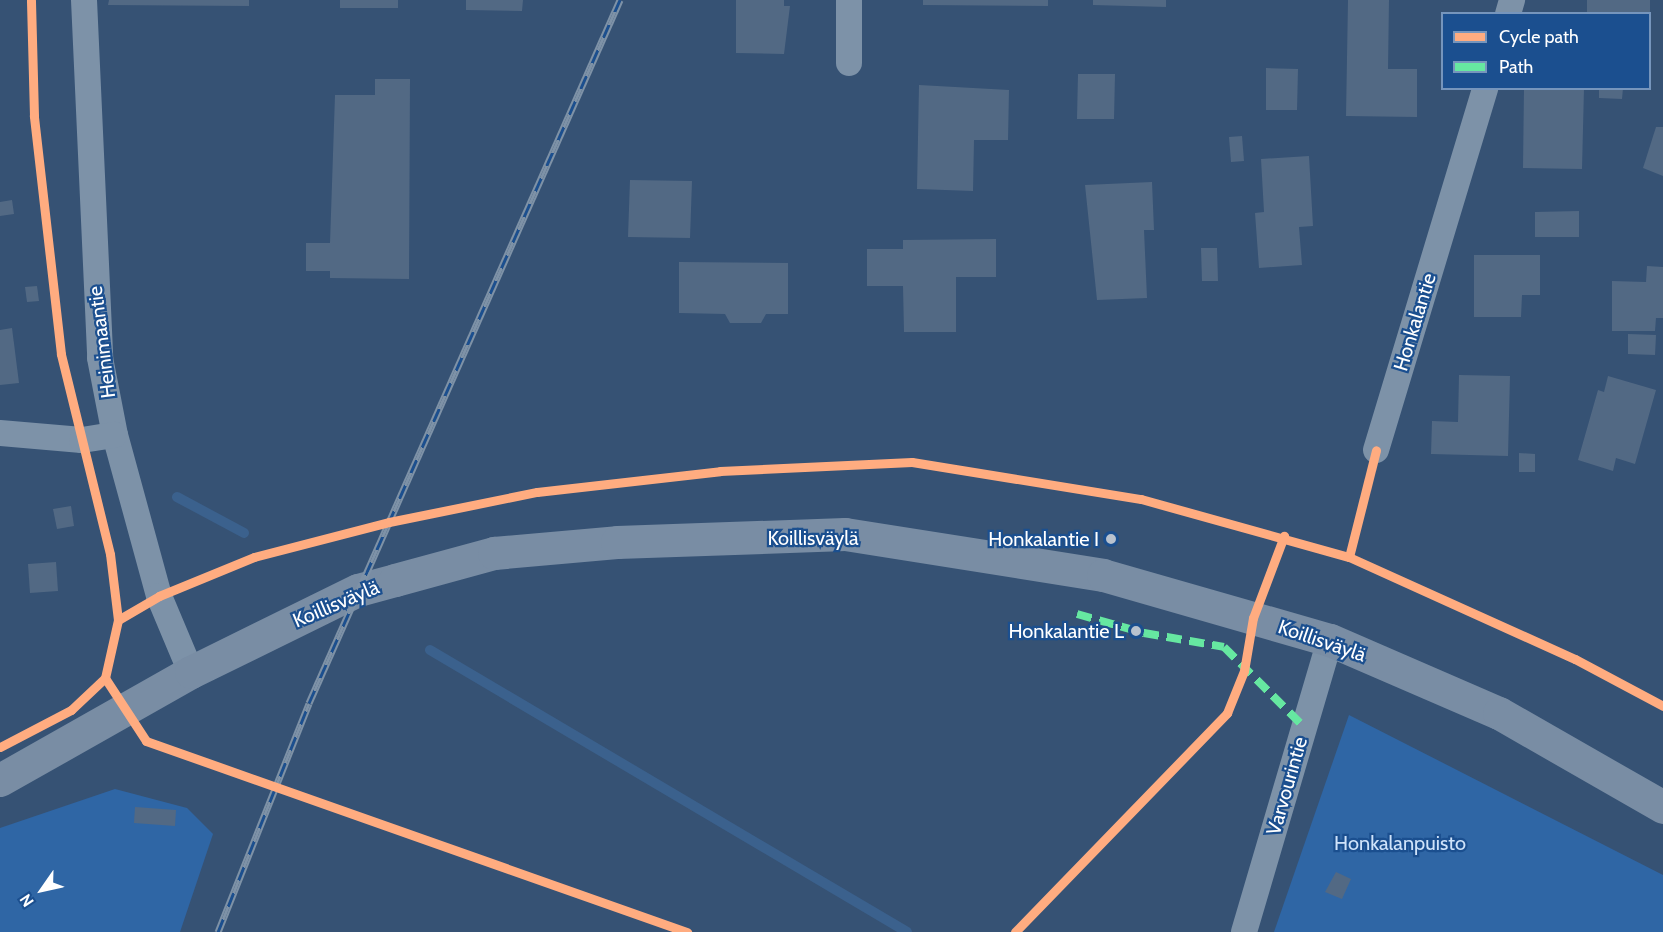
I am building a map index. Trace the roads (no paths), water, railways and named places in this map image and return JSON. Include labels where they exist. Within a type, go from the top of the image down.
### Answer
[{"type":"main road","name":"Koillisväylä","points":[[0,780],[191,672],[358,590],[494,553],[617,542],[845,534],[1103,575],[1330,640],[1499,713],[1663,807]]},
{"type":"street","name":"Heinimaantie","points":[[84,0],[95,293],[115,435],[159,596],[191,672]]},
{"type":"street","points":[[849,0],[849,63]]},
{"type":"street","name":"Honkalantie","points":[[1376,450],[1484,90]]},
{"type":"street","points":[[0,433],[82,440],[115,435]]},
{"type":"street","name":"Varvourintie","points":[[1244,932],[1330,640]]},
{"type":"waterway","points":[[177,497],[244,533]]},
{"type":"waterway","points":[[430,650],[907,932]]},
{"type":"railway","points":[[218,932],[309,703],[620,0]]},
{"type":"place","name":"Honkalantie I","points":[[1111,539]]},
{"type":"place","name":"Honkalantie L","points":[[1136,631]]},
{"type":"park label","name":"Honkalanpuisto","points":[[1400,843]]}]
